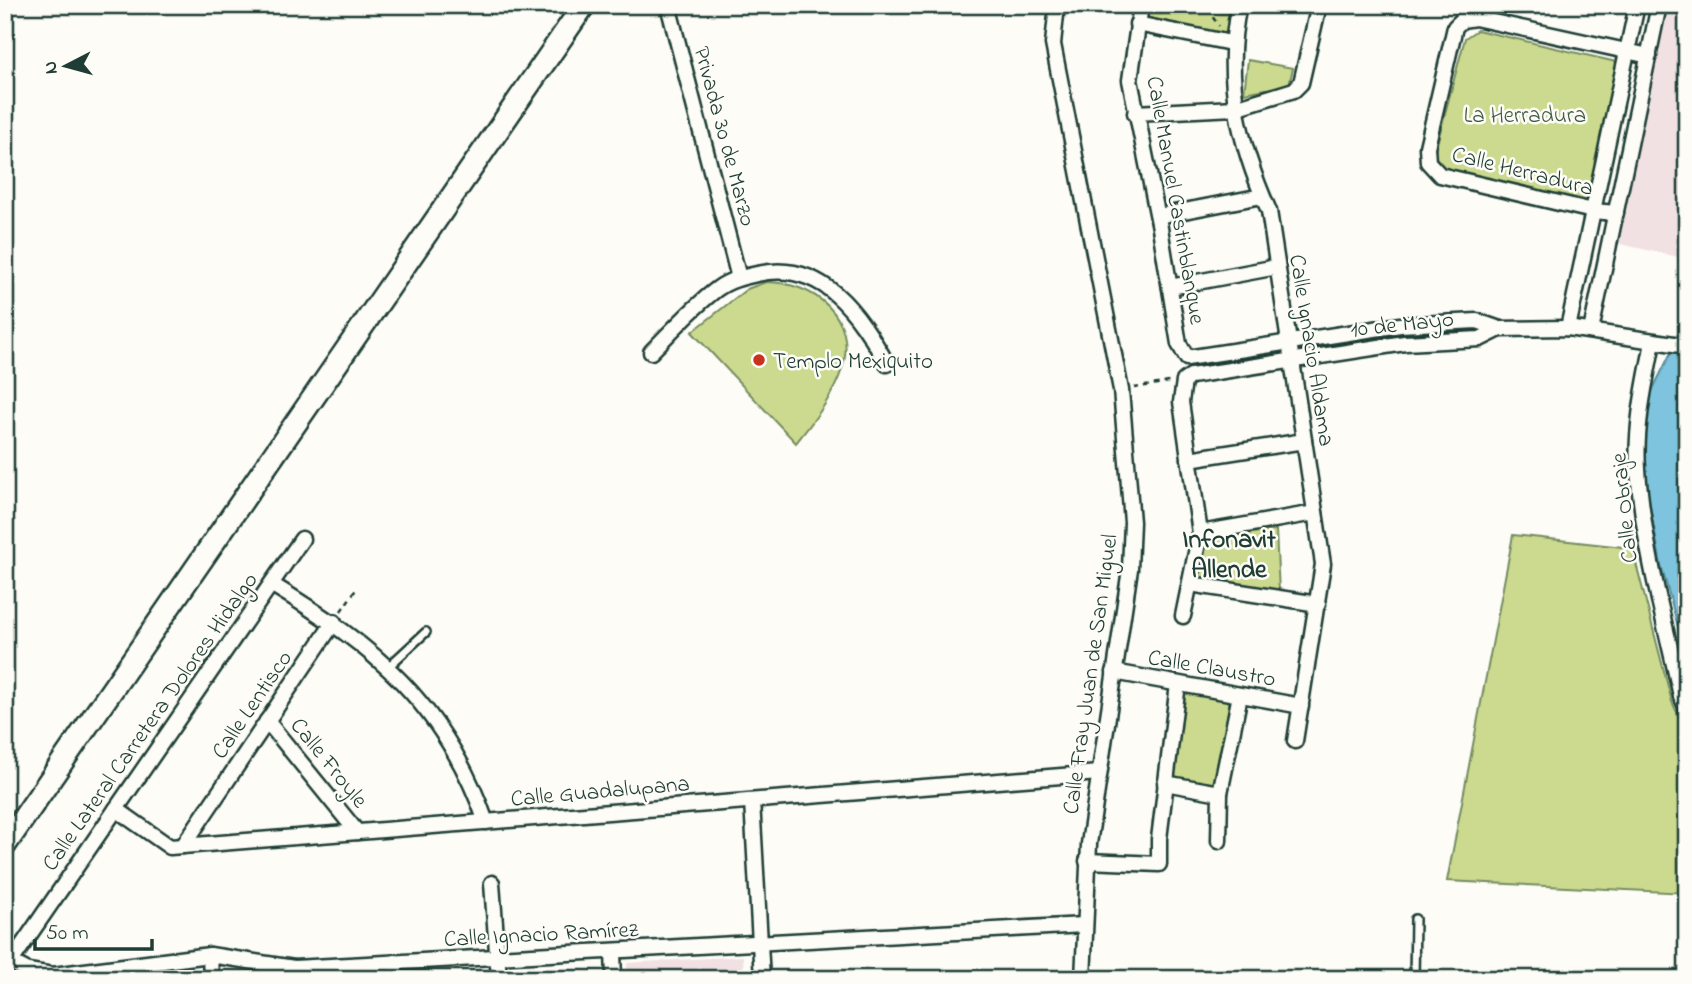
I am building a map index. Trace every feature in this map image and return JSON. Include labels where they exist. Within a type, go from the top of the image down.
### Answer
[{"type":"main road","points":[[5,845],[584,5]]},
{"type":"street","name":"Privada 30 de Marzo","points":[[668,5],[739,278]]},
{"type":"street","name":"Calle Fray Juan de San Miguel","points":[[1057,5],[1052,44],[1121,390],[1132,522],[1130,569],[1087,861],[1083,979]]},
{"type":"street","name":"Calle Manuel Castinblanque","points":[[1141,5],[1130,80],[1158,216],[1179,344],[1187,358]]},
{"type":"street","name":"Calle Ignacio Aldama","points":[[1239,5],[1231,43],[1235,108],[1253,178],[1269,211],[1323,564],[1295,741]]},
{"type":"street","points":[[1135,113],[1235,108],[1294,90],[1301,83],[1319,5]]},
{"type":"street","points":[[1568,328],[1637,5]]},
{"type":"street","points":[[1591,331],[1659,5]]},
{"type":"street","name":"Calle Herradura","points":[[1616,213],[1593,211],[1440,176],[1428,162],[1427,147],[1455,27],[1461,20],[1475,18],[1649,56]]},
{"type":"street","points":[[1137,24],[1231,43]]},
{"type":"street","points":[[1158,216],[1262,196]]},
{"type":"street","points":[[1170,287],[1277,267]]},
{"type":"street","points":[[651,352],[719,288],[739,278],[772,270],[805,275],[835,291],[863,322],[887,364]]},
{"type":"street","name":"10 de Mayo","points":[[1187,358],[1418,324],[1477,321],[1500,329],[1568,328],[1680,345]]},
{"type":"street","points":[[1418,324],[1419,342]]},
{"type":"street","name":"10 de Mayo","points":[[1184,381],[1191,376],[1291,360],[1419,342],[1480,339],[1500,329]]},
{"type":"street","name":"Calle Obraje","points":[[1653,342],[1639,414],[1638,469],[1650,555],[1681,696],[1687,708]]},
{"type":"street","points":[[1183,616],[1200,533],[1181,402],[1184,381]]},
{"type":"street","points":[[1189,459],[1304,441]]},
{"type":"street","points":[[1200,533],[1315,513]]},
{"type":"street","name":"Calle Lateral Carretera Dolores Hidalgo","points":[[8,961],[302,539]]},
{"type":"street","points":[[1190,583],[1318,604]]},
{"type":"street","points":[[271,584],[334,622],[388,667],[420,702],[451,744],[475,790],[486,822]]},
{"type":"street","name":"Calle Lentisco","points":[[183,846],[334,622]]},
{"type":"street","name":"Calle Claustro","points":[[1114,672],[1301,706]]},
{"type":"street","points":[[1087,861],[1159,864],[1178,684]]},
{"type":"street","points":[[1219,841],[1220,793],[1240,695]]},
{"type":"street","name":"Calle Froyle","points":[[267,721],[357,832]]},
{"type":"street","name":"Calle Guadalupana","points":[[116,809],[170,847],[1099,773]]},
{"type":"street","points":[[1166,783],[1220,793]]},
{"type":"street","points":[[752,801],[762,979]]},
{"type":"street","points":[[492,883],[499,979]]},
{"type":"street","name":"Calle Ignacio Ramírez","points":[[8,961],[28,975],[53,975],[116,973],[210,955],[303,973],[395,962],[498,959],[1083,925]]},
{"type":"street","points":[[613,952],[614,979]]},
{"type":"street","points":[[210,955],[211,979]]},
{"type":"street","points":[[395,962],[396,979]]},
{"type":"lane","points":[[388,667],[426,632]]},
{"type":"lane","points":[[1414,979],[1415,919]]},
{"type":"path","points":[[1187,5],[1207,9],[1208,5]]},
{"type":"path","points":[[1121,390],[1184,381]]},
{"type":"path","points":[[334,622],[358,588]]},
{"type":"shaded area","points":[[1666,5],[1687,5],[1687,259],[1616,243]]},
{"type":"shaded area","points":[[743,956],[744,979],[628,979],[627,963]]},
{"type":"green space","points":[[1141,5],[1239,5],[1231,43],[1137,24]]},
{"type":"green space","name":"La Herradura","points":[[1477,30],[1621,63],[1587,205],[1443,168],[1434,155],[1465,38]]},
{"type":"green space","points":[[1248,60],[1293,68],[1289,85],[1244,93]]},
{"type":"green space","points":[[766,282],[800,288],[815,296],[828,306],[844,333],[846,350],[834,389],[796,443],[692,332],[747,289]]},
{"type":"green space","points":[[1276,530],[1279,592],[1190,580],[1203,539]]},
{"type":"green space","points":[[1513,535],[1632,548],[1672,702],[1687,733],[1687,893],[1447,881]]},
{"type":"green space","points":[[1182,689],[1230,699],[1215,792],[1166,780]]},
{"type":"water","points":[[1687,320],[1687,659],[1661,565],[1644,474],[1648,399]]},
{"type":"place","name":"Templo Mexiquito","points":[[759,360]]},
{"type":"district","name":"Infonavit Allende","points":[[1229,553]]}]
